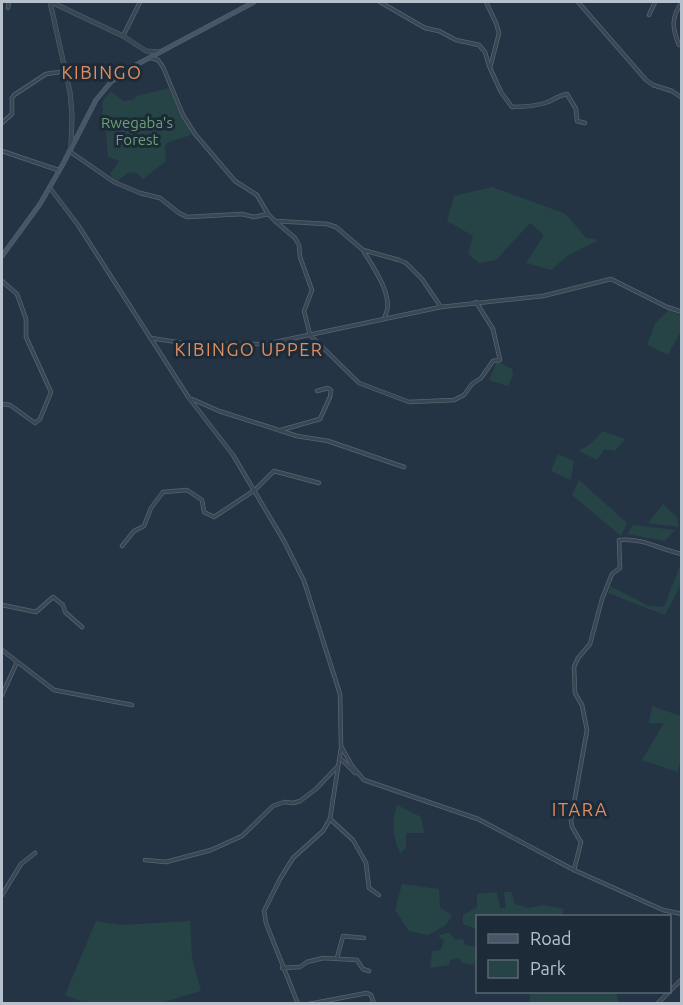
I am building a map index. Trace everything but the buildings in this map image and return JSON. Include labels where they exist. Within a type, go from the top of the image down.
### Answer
[{"type":"main road","points":[[2,256],[50,188],[89,112],[103,90],[122,74],[254,2]]},
{"type":"street","points":[[8,8],[9,2]]},
{"type":"street","points":[[50,2],[123,36],[146,51],[150,58],[158,60],[183,115],[195,134],[235,181],[257,195],[268,214],[296,238],[312,290],[304,311],[310,335],[361,384],[409,402],[454,400],[464,395],[472,384],[481,378],[493,361],[500,360],[493,329],[476,302]]},
{"type":"street","points":[[50,2],[67,71],[72,115],[71,146]]},
{"type":"street","points":[[123,36],[140,2]]},
{"type":"street","points":[[381,2],[425,28],[439,31],[456,40],[479,45],[485,52],[501,92],[512,107],[540,105],[567,94],[576,109],[577,121],[585,123]]},
{"type":"street","points":[[486,2],[499,33],[490,68]]},
{"type":"street","points":[[578,2],[646,80],[653,85],[672,91],[681,98]]},
{"type":"street","points":[[649,15],[655,2]]},
{"type":"street","points":[[679,45],[673,27],[674,14],[681,2]]},
{"type":"street","points":[[146,51],[162,52]]},
{"type":"street","points":[[2,123],[12,114],[14,95],[44,75],[67,71]]},
{"type":"street","points":[[2,150],[58,170]]},
{"type":"street","points":[[69,152],[118,184],[160,198],[187,217],[242,214],[254,217],[268,214]]},
{"type":"street","points":[[50,188],[78,225],[189,398],[233,455],[255,490],[304,581],[340,694],[341,746],[330,819],[323,831],[293,858],[264,911],[266,924],[282,968],[298,1004]]},
{"type":"street","points":[[275,221],[332,225],[344,232],[363,250],[387,297],[386,316],[381,319]]},
{"type":"street","points":[[363,250],[406,263],[422,279],[441,307]]},
{"type":"street","points":[[150,338],[190,344],[266,344],[441,307],[543,296],[611,279],[681,312]]},
{"type":"street","points":[[2,280],[17,294],[26,319],[27,339],[51,392],[40,419],[35,423],[10,405],[2,404]]},
{"type":"street","points":[[279,430],[320,419],[331,390],[328,388],[316,391]]},
{"type":"street","points":[[189,398],[210,408],[297,436],[328,441],[404,467]]},
{"type":"street","points":[[122,546],[134,531],[144,526],[151,508],[163,492],[187,490],[203,501],[204,512],[214,517],[255,490],[274,471],[319,483]]},
{"type":"street","points":[[573,870],[581,842],[572,827],[572,820],[587,730],[582,705],[575,691],[573,674],[575,663],[590,644],[602,599],[612,574],[620,568],[620,540],[642,540],[666,551],[681,554]]},
{"type":"street","points":[[2,605],[36,612],[52,597],[63,605],[66,612],[82,627]]},
{"type":"street","points":[[2,650],[54,690],[132,705]]},
{"type":"street","points":[[2,695],[17,662]]},
{"type":"street","points":[[341,746],[357,775]]},
{"type":"street","points":[[340,757],[364,780],[478,819],[573,870],[663,910],[681,914]]},
{"type":"street","points":[[145,860],[166,862],[211,850],[242,836],[273,806],[284,802],[300,801],[316,789],[338,766]]},
{"type":"street","points":[[330,819],[353,840],[366,863],[369,888],[379,895]]},
{"type":"street","points":[[2,895],[21,864],[35,853]]},
{"type":"street","points":[[338,958],[343,936],[364,938]]},
{"type":"street","points":[[282,968],[300,967],[320,958],[338,958],[357,960],[364,970],[369,971]]},
{"type":"street","points":[[309,1004],[367,993],[371,995],[374,1004]]},
{"type":"green space","name":"Rwegaba's Forest","points":[[169,88],[181,115],[189,126],[191,135],[165,145],[166,161],[143,179],[137,173],[129,172],[116,182],[110,174],[119,161],[108,157],[106,133],[102,124],[103,100],[111,91],[123,101]]},
{"type":"green space","points":[[492,187],[566,214],[586,238],[599,240],[567,256],[551,270],[526,263],[544,235],[530,223],[496,260],[479,263],[468,254],[473,236],[447,221],[454,196]]},
{"type":"green space","points":[[669,310],[681,316],[681,330],[668,355],[647,345],[655,324]]},
{"type":"green space","points":[[497,361],[512,369],[513,375],[508,386],[489,380]]},
{"type":"green space","points":[[603,431],[625,439],[615,451],[605,449],[597,460],[579,451],[589,445]]},
{"type":"green space","points":[[558,454],[574,461],[571,480],[551,471]]},
{"type":"green space","points":[[579,480],[627,523],[621,536],[572,495]]},
{"type":"green space","points":[[663,504],[677,517],[679,527],[648,523]]},
{"type":"green space","points":[[633,525],[675,530],[664,541],[627,534]]},
{"type":"green space","points":[[681,563],[681,584],[665,615],[608,593],[610,586],[649,606],[664,607]]},
{"type":"green space","points":[[652,706],[681,716],[681,756],[678,772],[642,760],[664,723],[649,723]]},
{"type":"green space","points":[[397,805],[421,817],[424,833],[406,833],[406,848],[400,853],[394,829]]},
{"type":"green space","points":[[402,884],[439,889],[440,908],[452,915],[446,925],[428,935],[409,931],[395,910]]},
{"type":"green space","points":[[497,892],[500,908],[506,908],[504,892],[511,892],[515,904],[528,908],[543,905],[564,909],[562,915],[476,915],[476,929],[463,924],[463,915],[477,907],[477,894]]},
{"type":"green space","points":[[96,921],[121,925],[190,921],[192,958],[201,991],[157,1004],[85,1003],[65,995]]},
{"type":"green space","points":[[449,932],[455,940],[463,939],[465,945],[476,947],[474,965],[462,963],[459,958],[450,960],[449,965],[430,968],[432,951],[441,950],[444,940],[438,936]]},
{"type":"green space","points":[[530,993],[616,993],[619,1003],[530,1003]]},
{"type":"district","name":"KIBINGO","points":[[102,73]]},
{"type":"district","name":"KIBINGO UPPER","points":[[249,350]]},
{"type":"district","name":"ITARA","points":[[580,810]]}]
